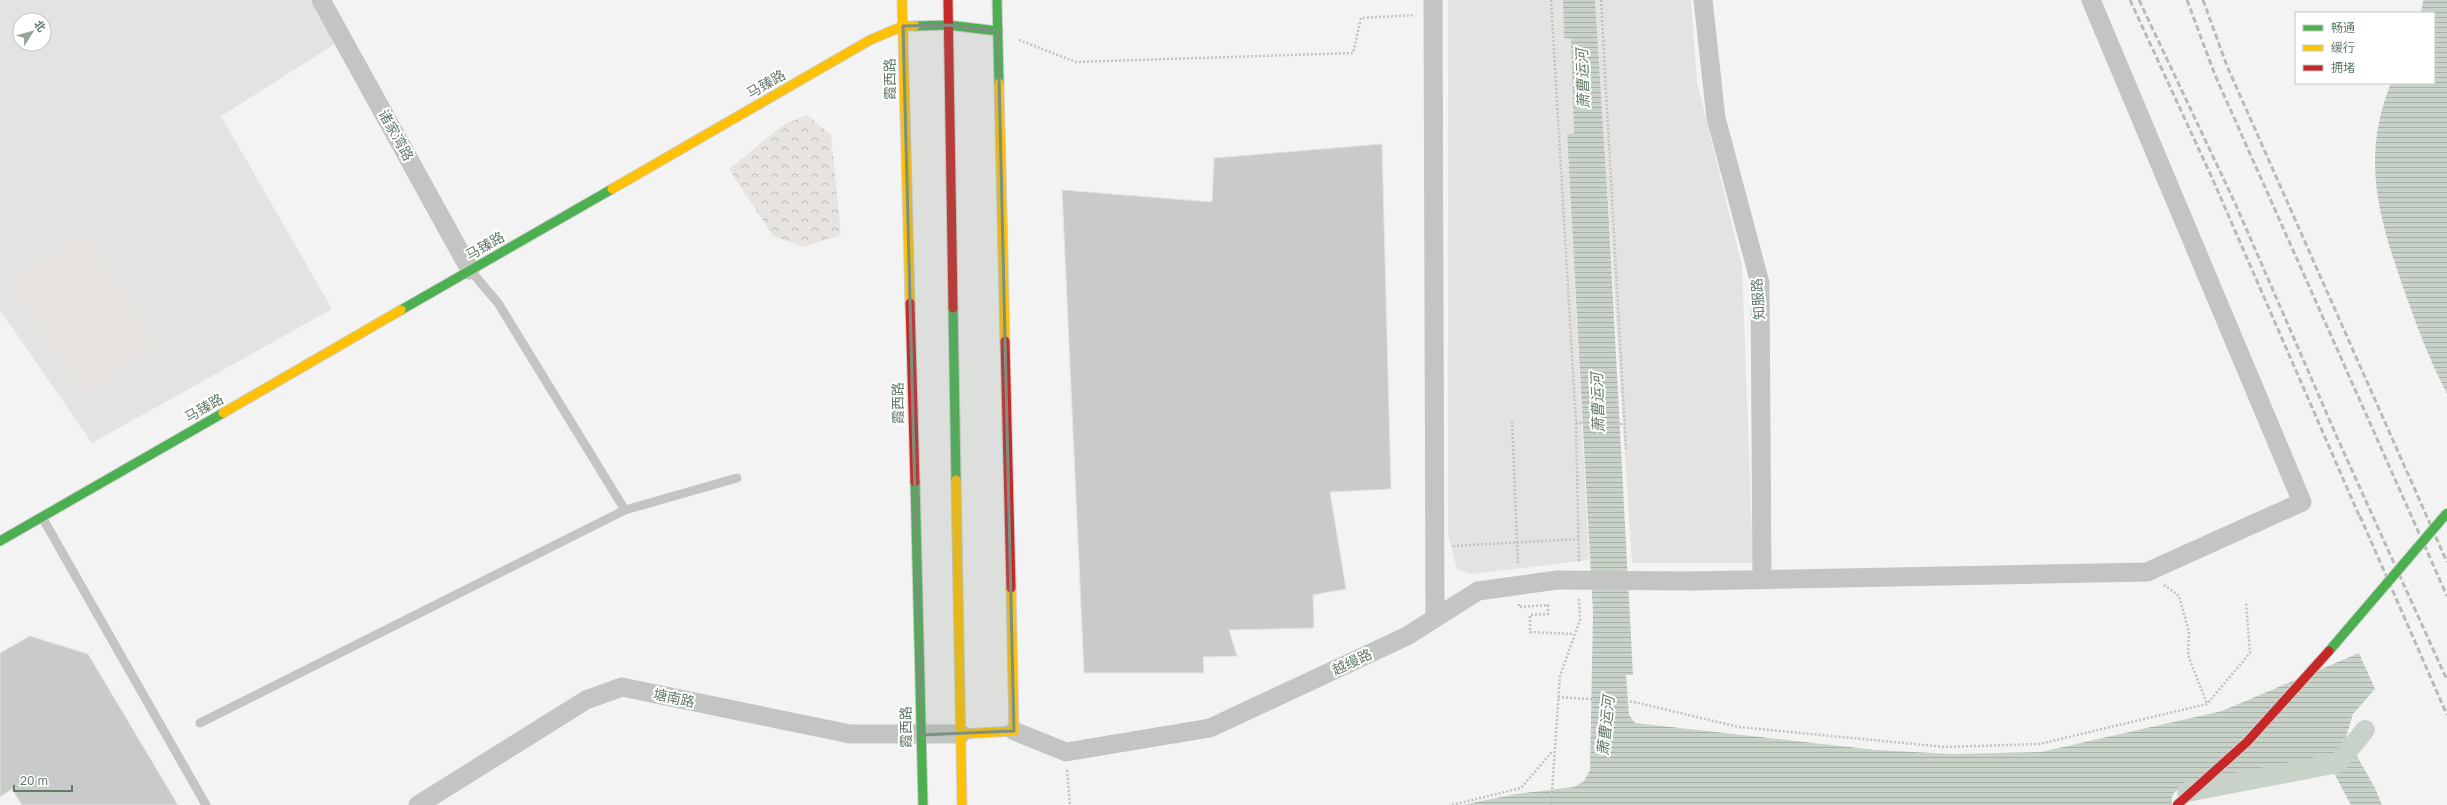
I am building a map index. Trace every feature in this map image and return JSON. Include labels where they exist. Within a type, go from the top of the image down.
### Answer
[{"type":"main road","name":"霞西路","points":[[902,0],[922,805]]},
{"type":"main road","points":[[948,0],[962,805]]},
{"type":"main road","points":[[961,734],[1014,731],[997,0]]},
{"type":"main road","name":"马臻路","points":[[0,541],[863,44],[903,26],[948,25],[998,31]]},
{"type":"main road","points":[[2177,805],[2247,742],[2310,674],[2447,513]]},
{"type":"street","name":"诸家湾路","points":[[321,0],[470,270]]},
{"type":"street","name":"知服路","points":[[1703,0],[1716,118],[1760,283],[1762,580]]},
{"type":"street","points":[[2090,0],[2302,502],[2147,572]]},
{"type":"street","points":[[1433,7],[1435,618]]},
{"type":"street","name":"越缦路","points":[[1066,752],[1210,728],[1407,636],[1478,591],[1557,580],[1692,582],[2147,572]]},
{"type":"street","name":"塘南路","points":[[418,805],[586,700],[622,687],[850,734],[961,734]]},
{"type":"street","points":[[1014,731],[1066,752]]},
{"type":"lane","points":[[470,270],[498,303],[625,510]]},
{"type":"lane","points":[[200,724],[625,510],[737,478]]},
{"type":"lane","points":[[42,517],[206,805]]},
{"type":"path","points":[[1551,0],[1576,423],[1579,569]]},
{"type":"path","points":[[1601,0],[1626,448]]},
{"type":"path","points":[[998,31],[1076,62],[1353,53],[1361,18],[1433,7]]},
{"type":"path","points":[[1512,421],[1517,543]]},
{"type":"path","points":[[1576,423],[1625,424]]},
{"type":"path","points":[[1435,547],[1578,540]]},
{"type":"path","points":[[2147,572],[2179,596],[2189,632],[2188,656],[2207,704]]},
{"type":"path","points":[[1519,585],[1519,607],[1548,606],[1548,614],[1530,615],[1530,632],[1574,634]]},
{"type":"path","points":[[1551,805],[1553,750],[1560,676],[1580,620],[1579,598]]},
{"type":"path","points":[[1558,697],[1634,702],[1739,727],[1945,747],[2039,744],[2207,704],[2250,653],[2246,602]]},
{"type":"path","points":[[1452,805],[1522,788],[1553,750]]},
{"type":"path","points":[[1066,752],[1070,805]]},
{"type":"highlighted area","points":[[948,25],[998,31],[1014,731],[921,735],[903,26]]},
{"type":"shaded area","points":[[0,0],[311,0],[335,44],[221,116],[332,309],[92,443],[0,310]]},
{"type":"shaded area","points":[[1448,0],[1563,0],[1564,38],[1571,39],[1574,134],[1567,135],[1589,560],[1471,574],[1457,569],[1448,535]]},
{"type":"shaded area","points":[[1595,0],[1691,0],[1697,82],[1742,266],[1753,563],[1632,563]]},
{"type":"green space","points":[[807,115],[831,135],[841,235],[803,247],[773,236],[729,169],[783,125]]},
{"type":"green space","points":[[83,233],[158,343],[84,394],[9,284]]},
{"type":"water","name":"萧曹运河","points":[[1563,0],[1595,0],[1608,205],[1633,675],[1626,675],[1629,715],[1635,723],[1876,750],[1951,754],[2041,752],[2222,711],[2359,653],[2375,689],[2353,714],[2346,737],[2375,788],[2382,805],[2351,805],[2327,760],[2183,786],[2174,793],[2172,805],[1462,805],[1516,794],[1574,787],[1584,781],[1590,770],[1593,613],[1567,134],[1574,134],[1571,39],[1564,38]]},
{"type":"water","points":[[2423,0],[2447,0],[2447,394],[2423,341],[2394,261],[2380,211],[2376,186],[2375,161],[2377,136],[2382,110],[2391,84],[2435,84],[2435,12],[2421,12]]},
{"type":"building","points":[[1382,144],[1391,489],[1330,492],[1346,589],[1313,595],[1314,628],[1229,630],[1237,656],[1203,657],[1204,673],[1084,673],[1062,190],[1212,202],[1214,158]]},
{"type":"building","points":[[30,636],[88,654],[178,805],[22,805],[12,789],[0,797],[0,653]]},
{"type":"waterway","points":[[2187,792],[2338,763],[2365,730]]},
{"type":"railway","points":[[2130,0],[2213,180],[2361,520]]},
{"type":"railway","points":[[2139,0],[2235,203],[2336,435],[2447,680]]},
{"type":"railway","points":[[2187,0],[2215,75],[2447,596]]},
{"type":"railway","points":[[2203,0],[2227,66],[2447,562]]},
{"type":"railway","points":[[2360,516],[2447,715]]},
{"type":"traffic: fast","points":[[997,0],[999,83]]},
{"type":"traffic: fast","points":[[915,26],[948,25],[998,31]]},
{"type":"traffic: fast","points":[[401,310],[612,189]]},
{"type":"traffic: fast","points":[[953,308],[956,480]]},
{"type":"traffic: fast","points":[[0,541],[223,413]]},
{"type":"traffic: fast","points":[[915,482],[923,805]]},
{"type":"traffic: fast","points":[[2329,651],[2447,513]]},
{"type":"traffic: slow","points":[[902,0],[910,303]]},
{"type":"traffic: slow","points":[[612,189],[870,40],[903,26],[915,26]]},
{"type":"traffic: slow","points":[[999,83],[1005,341]]},
{"type":"traffic: slow","points":[[223,413],[401,310]]},
{"type":"traffic: slow","points":[[956,480],[962,805]]},
{"type":"traffic: slow","points":[[961,734],[1014,731],[1011,588]]},
{"type":"traffic: jam","points":[[948,0],[953,308]]},
{"type":"traffic: jam","points":[[910,303],[915,482]]},
{"type":"traffic: jam","points":[[1005,341],[1011,588]]},
{"type":"traffic: jam","points":[[2177,805],[2247,742],[2329,651]]}]
